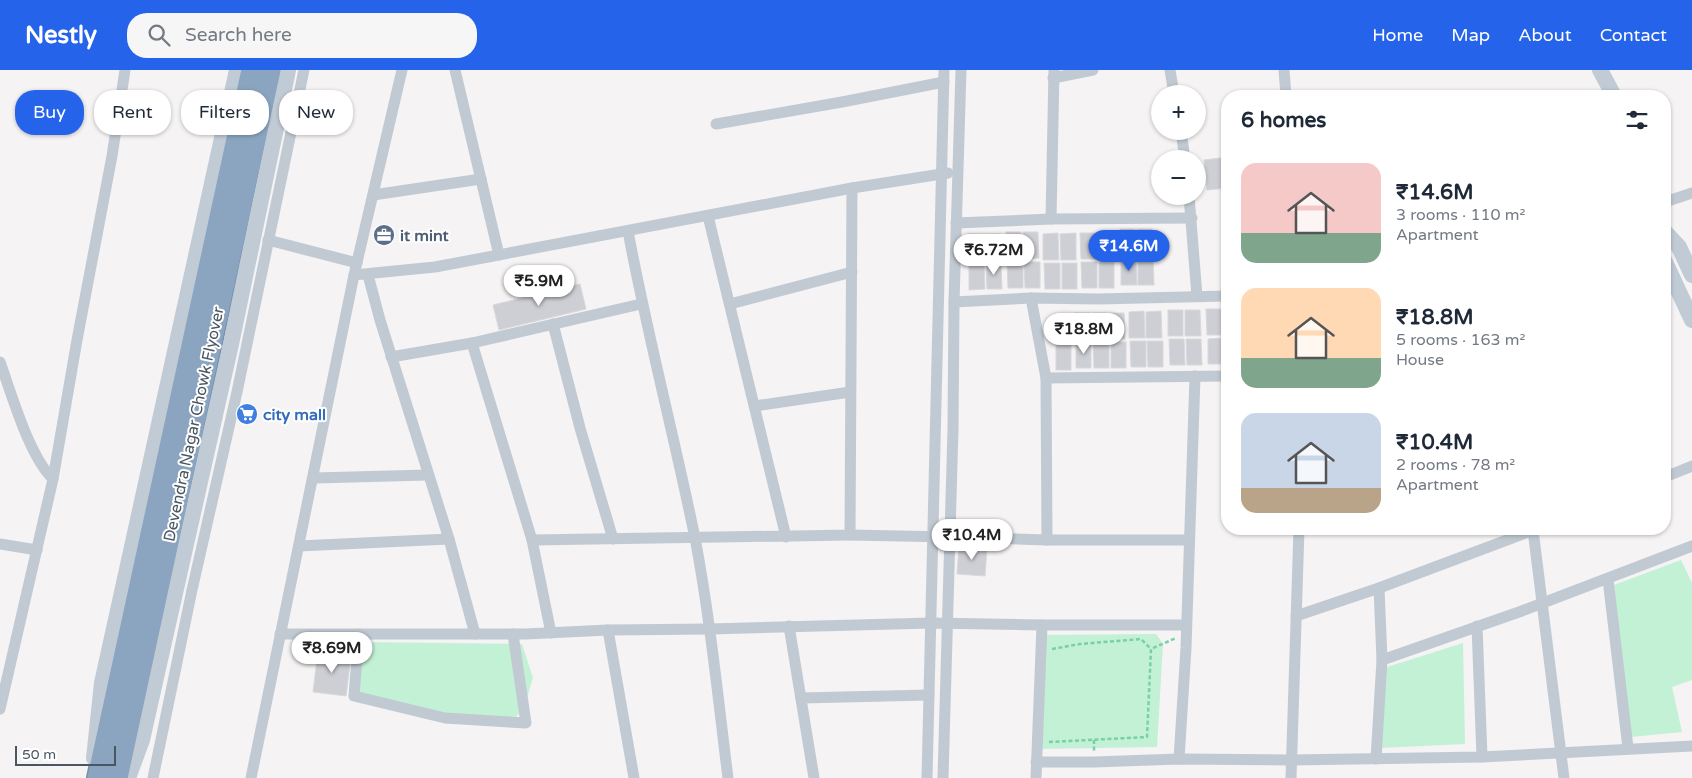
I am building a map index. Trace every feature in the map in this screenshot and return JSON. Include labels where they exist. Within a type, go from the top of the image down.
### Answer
[{"type":"highway","name":"Devendra Nagar Chowk Flyover","points":[[116,778],[119,724],[252,70]]},
{"type":"highway","name":"Devendra Nagar Chowk Flyover","points":[[98,778],[119,724],[270,70]]},
{"type":"street","points":[[0,709],[2,693],[53,479],[76,340],[112,156],[124,70]]},
{"type":"street","points":[[91,778],[102,683],[237,70]]},
{"type":"street","points":[[128,778],[142,740],[231,344],[288,70]]},
{"type":"street","points":[[153,778],[192,590],[237,392],[304,70]]},
{"type":"street","points":[[251,778],[314,478],[354,275],[402,70]]},
{"type":"street","points":[[455,70],[499,255]]},
{"type":"street","points":[[927,778],[944,70]]},
{"type":"street","points":[[943,778],[961,70]]},
{"type":"street","points":[[1051,219],[1054,74],[1093,70]]},
{"type":"street","points":[[1170,70],[1172,85]]},
{"type":"street","points":[[1284,70],[1286,90]]},
{"type":"street","points":[[1600,70],[1611,90]]},
{"type":"street","points":[[716,124],[944,82]]},
{"type":"street","points":[[354,275],[435,267],[852,188],[958,170]]},
{"type":"street","points":[[373,195],[481,179]]},
{"type":"street","points":[[850,536],[852,188]]},
{"type":"street","points":[[1671,200],[1692,193]]},
{"type":"street","points":[[1190,205],[1197,296]]},
{"type":"street","points":[[708,216],[786,537]]},
{"type":"street","points":[[956,223],[1051,219],[1192,218]]},
{"type":"street","points":[[628,231],[641,304],[695,538],[710,629],[728,778]]},
{"type":"street","points":[[1671,238],[1679,247],[1692,275]]},
{"type":"street","points":[[268,240],[357,263]]},
{"type":"street","points":[[730,304],[852,272]]},
{"type":"street","points":[[368,274],[391,357],[449,539],[475,634]]},
{"type":"street","points":[[1671,275],[1692,320]]},
{"type":"street","points":[[954,302],[1031,298],[1098,300],[1221,296]]},
{"type":"street","points":[[1031,298],[1046,378],[1047,540]]},
{"type":"street","points":[[391,357],[472,343],[641,304]]},
{"type":"street","points":[[553,324],[580,428],[613,539]]},
{"type":"street","points":[[472,343],[532,540],[550,633]]},
{"type":"street","points":[[1,365],[29,440],[40,464],[53,479]]},
{"type":"street","points":[[1179,759],[1186,629],[1195,376]]},
{"type":"street","points":[[1046,378],[1221,376]]},
{"type":"street","points":[[755,406],[850,392]]},
{"type":"street","points":[[1671,475],[1692,466]]},
{"type":"street","points":[[314,478],[428,474]]},
{"type":"street","points":[[1291,778],[1299,535]]},
{"type":"street","points":[[1296,616],[1379,588],[1518,535]]},
{"type":"street","points":[[1535,535],[1564,778]]},
{"type":"street","points":[[532,540],[850,536],[1047,540],[1188,540]]},
{"type":"street","points":[[299,546],[449,539]]},
{"type":"street","points":[[0,544],[37,550]]},
{"type":"street","points":[[1382,660],[1691,549]]},
{"type":"street","points":[[1608,579],[1628,748]]},
{"type":"street","points":[[1376,759],[1382,660],[1379,588]]},
{"type":"street","points":[[280,634],[513,634],[931,622],[1186,629]]},
{"type":"street","points":[[1036,778],[1042,625]]},
{"type":"street","points":[[789,626],[814,778]]},
{"type":"street","points":[[1477,626],[1482,757]]},
{"type":"street","points":[[608,630],[634,778]]},
{"type":"street","points":[[359,634],[354,696],[445,718],[526,723],[513,634]]},
{"type":"street","points":[[801,698],[929,695]]},
{"type":"street","points":[[1036,762],[1482,757],[1692,746]]},
{"type":"path","points":[[1151,649],[1186,629]]},
{"type":"path","points":[[1048,650],[1080,644],[1141,639],[1151,649],[1147,737],[1049,742],[1049,733]]},
{"type":"green space","points":[[1681,560],[1692,583],[1692,680],[1672,687],[1682,732],[1631,737],[1614,585]]},
{"type":"green space","points":[[1156,634],[1163,644],[1157,747],[1038,749],[1043,635]]},
{"type":"green space","points":[[358,642],[522,644],[533,678],[524,707],[509,726],[353,696]]},
{"type":"green space","points":[[1463,643],[1465,744],[1380,748],[1384,668]]},
{"type":"building","points":[[1221,158],[1221,189],[1207,190],[1206,160]]},
{"type":"building","points":[[1120,229],[1135,229],[1135,255],[1120,255]]},
{"type":"building","points":[[1137,229],[1152,229],[1152,255],[1137,255]]},
{"type":"building","points":[[1006,232],[1021,232],[1022,258],[1006,259]]},
{"type":"building","points":[[1023,232],[1038,232],[1039,258],[1024,259]]},
{"type":"building","points":[[1112,232],[1113,259],[1098,259],[1097,233]]},
{"type":"building","points":[[1058,233],[1059,260],[1043,260],[1043,234]]},
{"type":"building","points":[[1076,233],[1076,260],[1061,260],[1060,234]]},
{"type":"building","points":[[1080,233],[1095,233],[1096,259],[1081,259]]},
{"type":"building","points":[[968,234],[983,234],[983,260],[968,260]]},
{"type":"building","points":[[985,234],[1000,234],[1000,260],[985,260]]},
{"type":"building","points":[[1153,258],[1154,285],[1138,285],[1138,259]]},
{"type":"building","points":[[1121,259],[1136,259],[1137,285],[1121,285]]},
{"type":"building","points":[[1007,262],[1023,262],[1023,288],[1008,288]]},
{"type":"building","points":[[1024,262],[1040,262],[1040,288],[1025,288]]},
{"type":"building","points":[[1081,262],[1097,262],[1097,288],[1082,288]]},
{"type":"building","points":[[1099,262],[1114,262],[1114,288],[1099,288]]},
{"type":"building","points":[[1044,263],[1060,263],[1060,289],[1045,289]]},
{"type":"building","points":[[1062,263],[1077,263],[1077,289],[1062,289]]},
{"type":"building","points":[[969,264],[984,264],[985,289],[969,290]]},
{"type":"building","points":[[986,264],[1001,264],[1002,289],[987,289]]},
{"type":"building","points":[[580,284],[586,309],[499,330],[493,305]]},
{"type":"building","points":[[1206,309],[1221,309],[1221,335],[1207,335]]},
{"type":"building","points":[[1168,310],[1183,310],[1183,336],[1168,336]]},
{"type":"building","points":[[1185,310],[1200,310],[1201,336],[1185,336]]},
{"type":"building","points":[[1144,311],[1145,338],[1129,338],[1129,312]]},
{"type":"building","points":[[1161,311],[1162,338],[1146,338],[1146,312]]},
{"type":"building","points":[[1074,313],[1090,313],[1090,339],[1075,339]]},
{"type":"building","points":[[1092,313],[1107,313],[1108,339],[1092,339]]},
{"type":"building","points":[[1109,313],[1124,313],[1125,339],[1110,339]]},
{"type":"building","points":[[1054,314],[1070,314],[1070,340],[1055,340]]},
{"type":"building","points":[[1221,338],[1221,364],[1208,364],[1208,339]]},
{"type":"building","points":[[1169,339],[1184,339],[1185,365],[1170,365]]},
{"type":"building","points":[[1186,339],[1201,339],[1202,365],[1187,365]]},
{"type":"building","points":[[1130,341],[1146,341],[1146,367],[1131,367]]},
{"type":"building","points":[[1147,341],[1163,341],[1163,367],[1148,367]]},
{"type":"building","points":[[1091,342],[1091,368],[1076,368],[1076,343]]},
{"type":"building","points":[[1093,342],[1109,342],[1109,368],[1094,368]]},
{"type":"building","points":[[1111,342],[1126,342],[1126,368],[1111,368]]},
{"type":"building","points":[[1056,344],[1071,344],[1071,370],[1056,370]]},
{"type":"building","points":[[959,546],[987,548],[985,576],[957,574]]},
{"type":"building","points":[[318,651],[351,656],[346,696],[313,692]]},
{"type":"place","name":"it mint","points":[[384,235]]},
{"type":"place","name":"city mall","points":[[247,414]]}]
